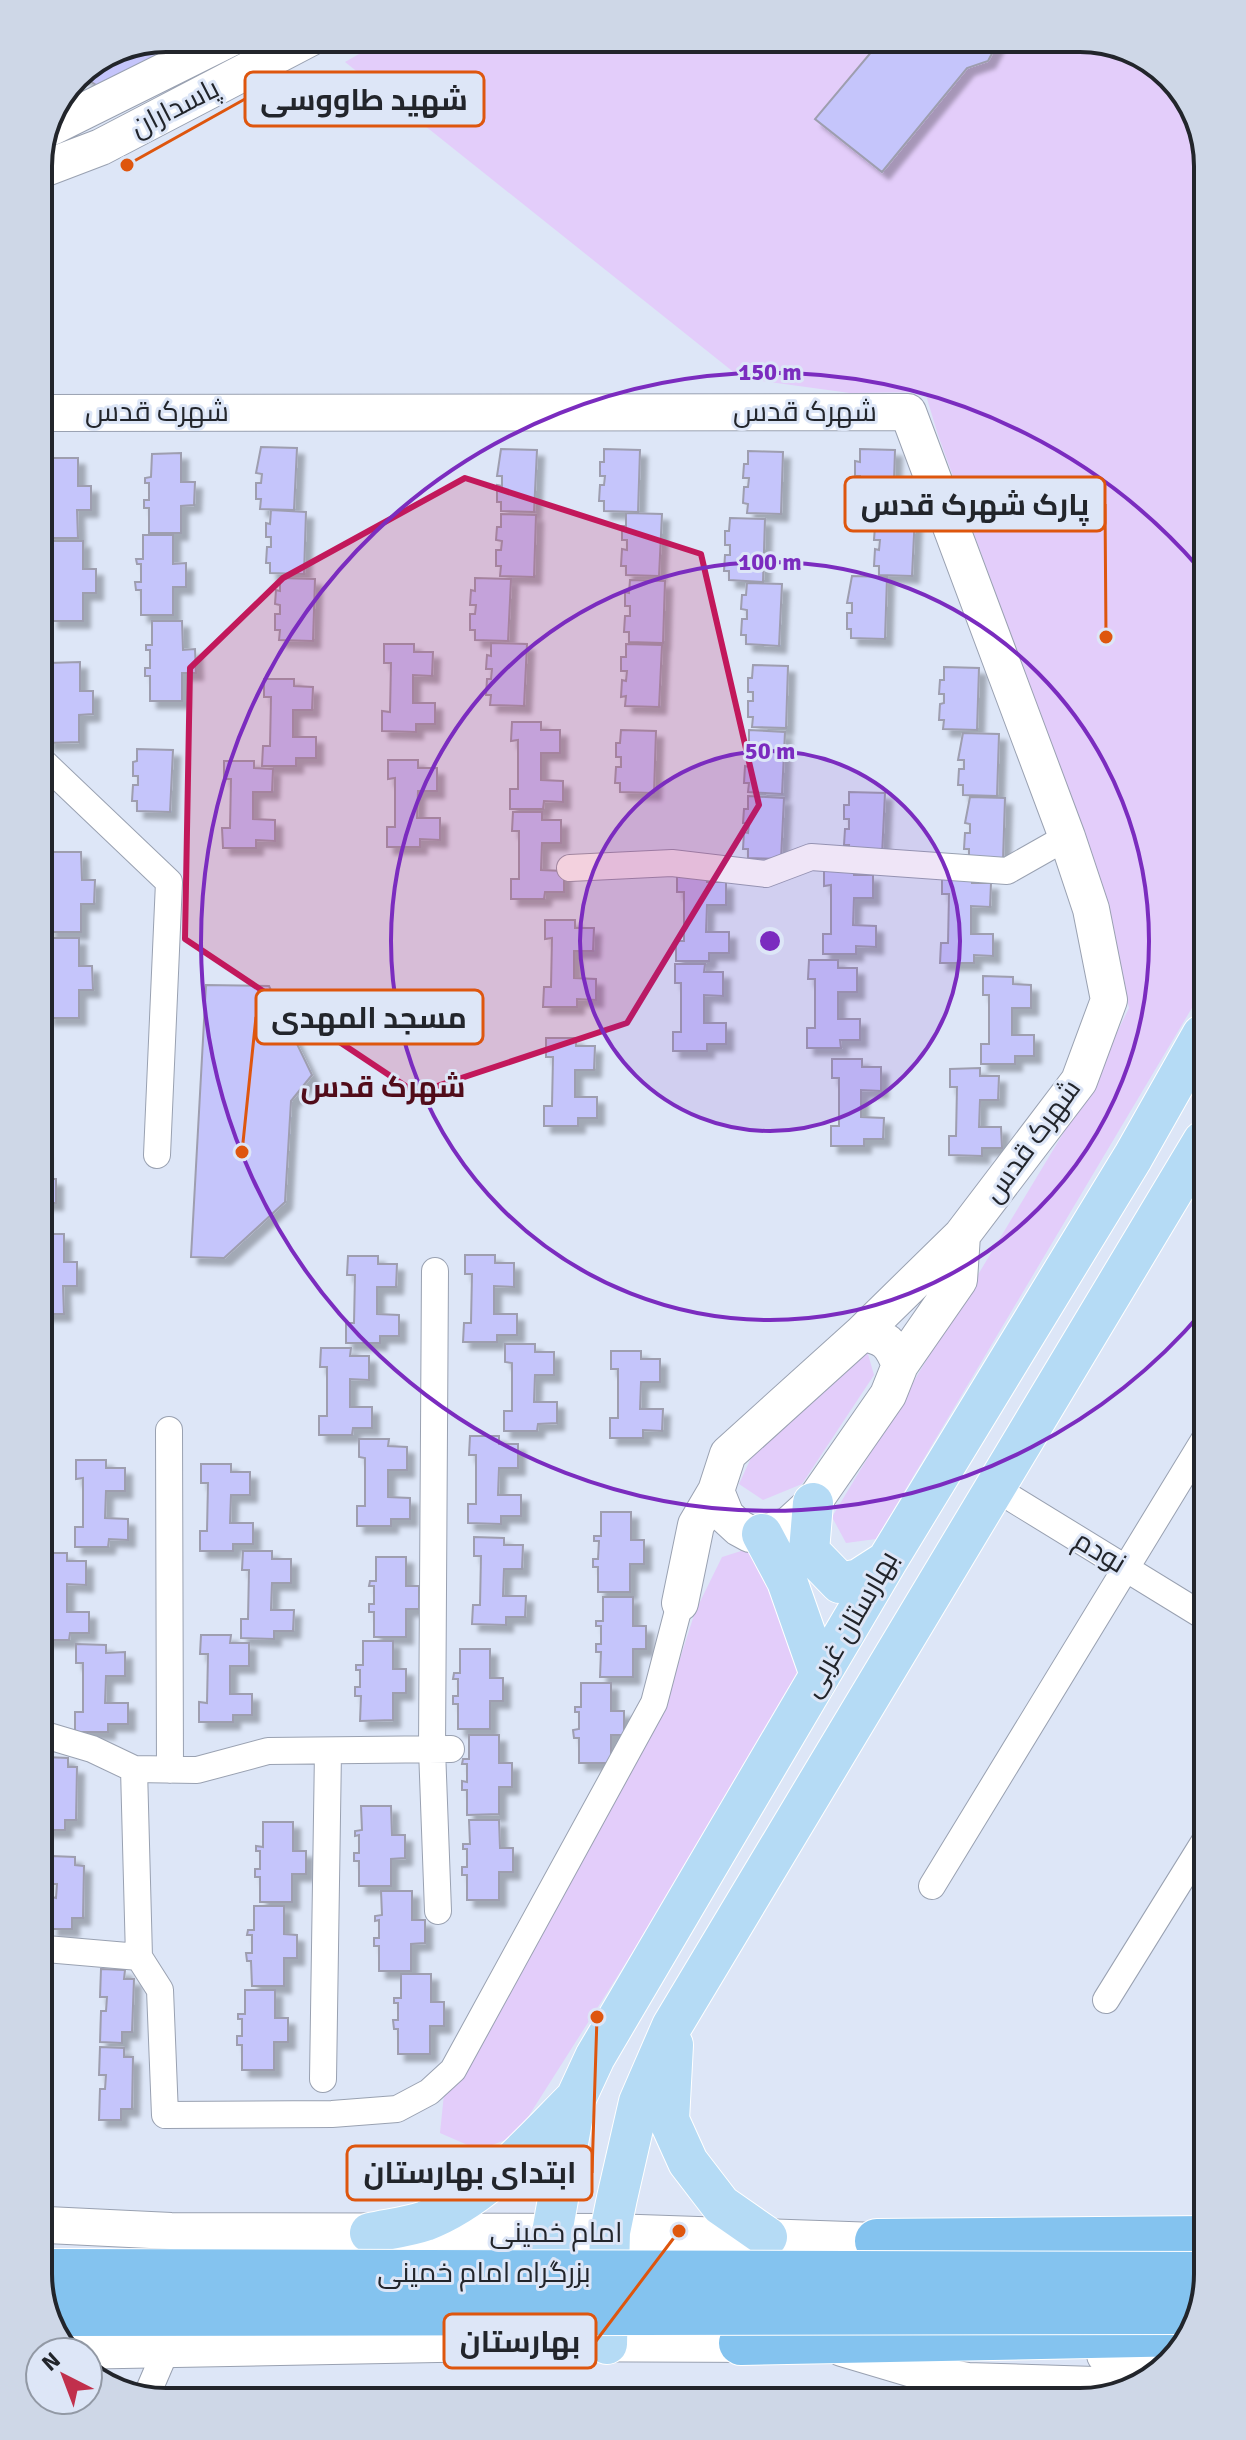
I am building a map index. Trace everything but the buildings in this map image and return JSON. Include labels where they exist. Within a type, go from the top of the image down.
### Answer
[{"type":"highway","points":[[877,2241],[1194,2238]]},
{"type":"highway","name":"بزرگراه امام خمینی","points":[[52,2271],[1194,2274]]},
{"type":"highway","name":"بزرگراه امام خمینی","points":[[60,2314],[1188,2312]]},
{"type":"highway","points":[[741,2343],[1176,2334]]},
{"type":"main road","name":"بهارستان غربی","points":[[551,2345],[552,2233],[576,2098],[595,2057],[887,1561],[1133,1157],[1194,1049]]},
{"type":"main road","name":"بهارستان غربی","points":[[607,2344],[610,2232],[639,2102],[672,2026],[1194,1156]]},
{"type":"main road","points":[[813,1503],[809,1551],[840,1583],[859,1579],[887,1561]]},
{"type":"main road","points":[[750,1531],[787,1581],[820,1675]]},
{"type":"main road","points":[[657,1949],[665,1971],[684,1980],[703,1974]]},
{"type":"main road","points":[[672,2026],[669,2120],[688,2162],[721,2205],[767,2237]]},
{"type":"main road","points":[[370,2233],[425,2221],[473,2194],[522,2152],[576,2098]]},
{"type":"street","name":"پاسداران","points":[[62,122],[203,52]]},
{"type":"street","name":"پاسداران","points":[[52,166],[101,147],[283,52]]},
{"type":"street","name":"شهرک قدس","points":[[52,413],[908,412],[1067,837],[1091,909],[1109,1000],[1079,1081],[962,1235],[862,1333]]},
{"type":"street","points":[[52,770],[169,882],[157,1155]]},
{"type":"street","points":[[570,868],[672,863],[766,874],[811,857],[1007,871],[1067,837]]},
{"type":"street","points":[[680,1603],[701,1565],[726,1537],[789,1525],[813,1503],[888,1395],[900,1365],[959,1280],[962,1235]]},
{"type":"street","points":[[435,1271],[442,1749],[438,1911]]},
{"type":"street","points":[[134,1769],[139,1957],[160,1990],[165,2115],[332,2114],[397,2109],[429,2092],[453,2070],[654,1703],[696,1525],[716,1491],[728,1454],[862,1333],[881,1336],[893,1349],[900,1365]]},
{"type":"street","points":[[169,1430],[170,1770]]},
{"type":"street","points":[[932,1886],[1194,1456]]},
{"type":"street","name":"نودم","points":[[995,1488],[1194,1610]]},
{"type":"street","points":[[716,1491],[726,1516],[750,1531]]},
{"type":"street","points":[[52,1737],[92,1749],[134,1769],[197,1770],[268,1751],[442,1749]]},
{"type":"street","points":[[323,2079],[328,1751]]},
{"type":"street","points":[[1106,2000],[1194,1858]]},
{"type":"street","points":[[52,1950],[139,1957]]},
{"type":"street","name":"امام خمینی","points":[[52,2225],[171,2231],[610,2232],[877,2241],[1194,2221]]},
{"type":"street","points":[[52,2257],[70,2273],[74,2284],[70,2305],[62,2320]]},
{"type":"street","points":[[104,2350],[490,2343],[741,2343],[1159,2357]]},
{"type":"street","points":[[837,2346],[926,2373],[967,2381],[1048,2388],[1092,2387]]},
{"type":"street","points":[[151,2386],[167,2348]]},
{"type":"highlighted area","points":[[465,478],[701,554],[759,805],[627,1023],[416,1093],[185,939],[190,668],[283,578]]},
{"type":"shaded area","points":[[362,52],[1087,52],[1109,56],[1137,67],[1161,85],[1185,122],[1192,144],[1194,166],[1194,1004],[876,1539],[846,1543],[832,1517],[1085,1097],[1129,1008],[1085,839],[925,392],[850,393],[741,378],[345,62]]},
{"type":"shaded area","points":[[866,1347],[874,1375],[802,1484],[763,1500],[739,1484],[751,1458]]},
{"type":"shaded area","points":[[754,1547],[808,1676],[516,2136],[479,2150],[440,2133],[444,2094],[664,1708],[695,1612],[722,1557]]},
{"type":"place","name":"شهید طاووسی","points":[[127,165]]},
{"type":"place","name":"پارک شهرک قدس","points":[[1106,637]]},
{"type":"place","name":"مسجد المهدی","points":[[242,1152]]},
{"type":"place","name":"ابتدای بهارستان","points":[[597,2017]]},
{"type":"place","name":"بهارستان","points":[[679,2231]]},
{"type":"district","name":"شهرک قدس","points":[[383,1087]]}]
